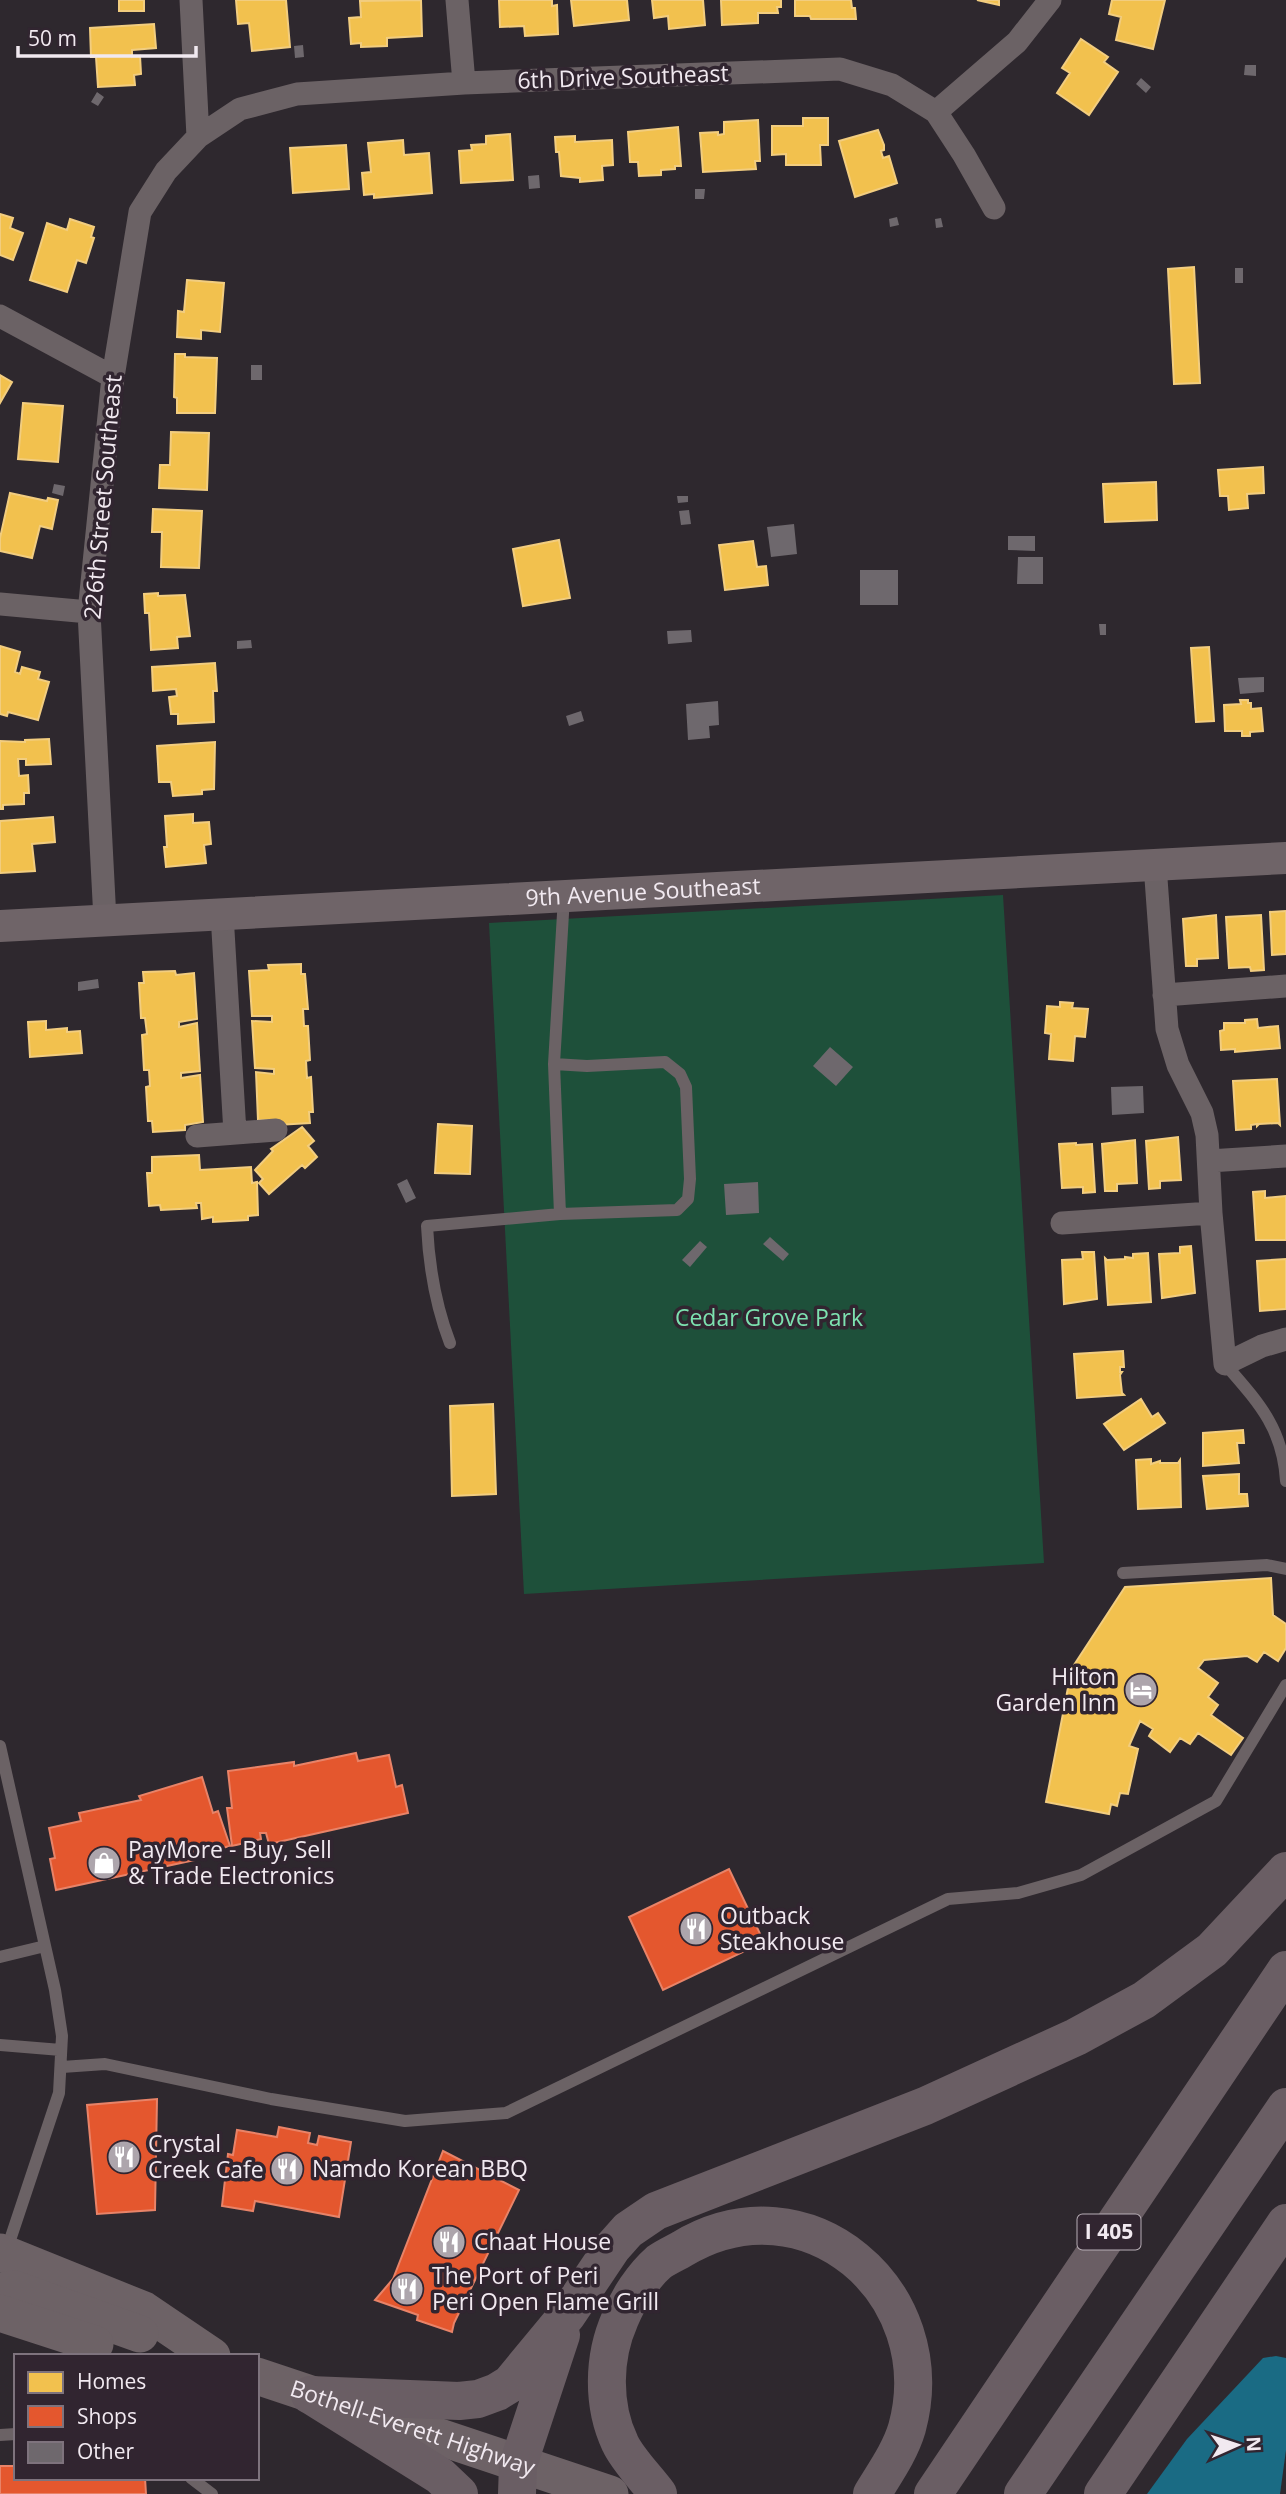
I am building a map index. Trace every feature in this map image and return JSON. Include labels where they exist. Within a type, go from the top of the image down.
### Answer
[{"type":"highway","points":[[310,2395],[432,2400],[478,2399],[497,2392],[510,2384],[567,2315],[612,2248],[628,2230],[656,2211],[925,2106],[1076,2038],[1144,2000],[1212,1950],[1286,1871]]},
{"type":"highway","name":"I 405","points":[[933,2494],[1286,1970]]},
{"type":"highway","name":"I 405","points":[[957,2494],[1286,2006]]},
{"type":"highway","points":[[1023,2494],[1286,2107]]},
{"type":"highway","points":[[1036,2494],[1286,2126]]},
{"type":"highway","points":[[1103,2494],[1286,2223]]},
{"type":"highway","points":[[658,2494],[620,2445],[612,2420],[607,2393],[607,2364],[615,2331],[624,2310],[659,2263],[694,2241],[729,2230],[753,2227],[782,2228],[808,2234],[830,2243],[855,2259],[875,2277],[891,2299],[905,2328],[913,2362],[913,2400],[906,2432],[892,2462],[872,2494]]},
{"type":"highway","points":[[518,2479],[567,2315]]},
{"type":"highway","points":[[310,2395],[440,2476],[459,2494]]},
{"type":"main road","name":"9th Avenue Southeast","points":[[0,926],[1286,858]]},
{"type":"main road","points":[[3,2253],[144,2310],[209,2354]]},
{"type":"main road","points":[[0,2291],[14,2289],[195,2354]]},
{"type":"main road","points":[[0,2313],[125,2354]]},
{"type":"main road","name":"Bothell-Everett Highway","points":[[259,2377],[518,2479],[610,2494]]},
{"type":"street","points":[[191,0],[198,137]]},
{"type":"street","points":[[457,0],[464,83]]},
{"type":"street","points":[[936,112],[1017,42],[1050,0]]},
{"type":"street","name":"6th Drive Southeast","points":[[198,137],[240,109],[297,94],[464,83],[841,69],[892,85],[936,112],[994,208]]},
{"type":"street","name":"226th Street Southeast","points":[[105,920],[89,612],[113,377],[140,212],[166,171],[198,137]]},
{"type":"street","points":[[0,316],[113,377]]},
{"type":"street","points":[[0,604],[89,612]]},
{"type":"street","points":[[1155,865],[1167,1029],[1178,1065],[1202,1113],[1209,1161],[1225,1364],[1262,1346],[1286,1339]]},
{"type":"street","points":[[222,914],[235,1133]]},
{"type":"street","points":[[1164,995],[1286,986]]},
{"type":"street","points":[[197,1136],[276,1130]]},
{"type":"street","points":[[1209,1161],[1286,1156]]},
{"type":"street","points":[[1062,1223],[1211,1213]]},
{"type":"lane","points":[[560,1214],[554,1064],[564,896]]},
{"type":"lane","points":[[450,1343],[436,1300],[429,1266],[427,1226],[560,1214],[677,1210],[688,1199],[690,1179],[686,1087],[680,1074],[665,1062],[587,1066],[554,1064]]},
{"type":"lane","points":[[1225,1364],[1261,1405],[1274,1426],[1286,1481]]},
{"type":"lane","points":[[1123,1573],[1267,1565],[1286,1569]]},
{"type":"lane","points":[[62,2067],[105,2064],[271,2099],[405,2121],[506,2113],[948,1899],[1018,1893],[1081,1875],[1216,1801],[1286,1685]]},
{"type":"lane","points":[[0,1746],[55,1990],[62,2067],[59,2093],[3,2253]]},
{"type":"lane","points":[[0,1957],[45,1946]]},
{"type":"lane","points":[[0,2045],[61,2050]]},
{"type":"lane","points":[[194,2480],[212,2494]]},
{"type":"green space","name":"Cedar Grove Park","points":[[1003,895],[1044,1563],[524,1594],[489,923]]},
{"type":"water","points":[[1263,2358],[1286,2358],[1286,2450],[1280,2494],[1147,2494],[1187,2439]]},
{"type":"building: Homes","points":[[119,0],[144,0],[144,11],[119,11]]},
{"type":"building: Homes","points":[[236,0],[286,0],[290,47],[252,51],[249,23],[238,24]]},
{"type":"building: Homes","points":[[421,0],[422,36],[387,38],[387,46],[361,47],[361,43],[351,44],[349,18],[361,17],[360,1]]},
{"type":"building: Homes","points":[[499,0],[552,0],[552,6],[557,5],[558,34],[525,36],[524,26],[500,27]]},
{"type":"building: Homes","points":[[571,0],[627,0],[629,20],[574,26]]},
{"type":"building: Homes","points":[[652,0],[703,0],[705,25],[669,29],[668,16],[654,18]]},
{"type":"building: Homes","points":[[721,0],[781,0],[781,7],[777,7],[778,13],[758,13],[758,23],[722,25]]},
{"type":"building: Homes","points":[[795,0],[851,0],[856,19],[811,19],[810,16],[795,16]]},
{"type":"building: Homes","points":[[977,0],[999,0],[999,5]]},
{"type":"building: Homes","points":[[1112,0],[1165,0],[1153,49],[1116,40],[1121,17],[1109,14]]},
{"type":"building: Homes","points":[[154,24],[156,48],[132,50],[132,57],[140,56],[141,74],[134,75],[135,85],[98,87],[96,57],[91,57],[90,28]]},
{"type":"building: Homes","points":[[1081,39],[1108,57],[1104,62],[1118,72],[1089,115],[1057,93],[1070,73],[1062,68]]},
{"type":"building: Homes","points":[[803,118],[828,118],[828,145],[820,145],[821,165],[786,165],[786,154],[772,155],[772,126],[803,126]]},
{"type":"building: Homes","points":[[758,120],[760,161],[755,161],[756,169],[703,172],[700,133],[724,134],[724,122]]},
{"type":"building: Homes","points":[[678,127],[681,166],[661,170],[661,175],[639,176],[638,162],[630,162],[628,132]]},
{"type":"building: Homes","points":[[878,130],[884,145],[884,150],[881,151],[883,158],[889,156],[897,183],[855,197],[839,141]]},
{"type":"building: Homes","points":[[510,134],[513,180],[461,183],[459,151],[472,150],[471,145],[486,144],[486,136]]},
{"type":"building: Homes","points":[[575,136],[575,142],[612,140],[613,165],[602,166],[603,180],[580,182],[580,178],[561,176],[555,137]]},
{"type":"building: Homes","points":[[403,140],[404,155],[429,153],[432,193],[374,198],[374,194],[364,195],[362,173],[371,172],[368,143]]},
{"type":"building: Homes","points":[[346,145],[349,189],[293,193],[290,148]]},
{"type":"building: Homes","points":[[0,214],[13,218],[10,228],[23,233],[13,260],[0,255]]},
{"type":"building: Homes","points":[[70,219],[94,227],[91,237],[94,238],[86,263],[77,260],[67,292],[30,280],[47,223],[67,230]]},
{"type":"building: Homes","points":[[1194,267],[1200,383],[1174,384],[1168,269]]},
{"type":"building: Homes","points":[[187,280],[224,283],[220,332],[201,330],[201,339],[177,337],[178,311],[184,312]]},
{"type":"building: Homes","points":[[175,354],[217,358],[215,413],[177,413],[177,398],[174,397]]},
{"type":"building: Homes","points":[[0,375],[12,382],[0,403]]},
{"type":"building: Homes","points":[[23,403],[63,406],[58,462],[18,459]]},
{"type":"building: Homes","points":[[171,432],[209,433],[207,490],[159,488],[160,465],[170,465]]},
{"type":"building: Homes","points":[[1263,467],[1264,493],[1247,494],[1248,508],[1229,510],[1228,496],[1220,496],[1218,470]]},
{"type":"building: Homes","points":[[1156,482],[1157,520],[1105,522],[1103,484]]},
{"type":"building: Homes","points":[[10,493],[47,501],[48,498],[58,500],[52,529],[40,526],[32,558],[0,551],[0,538]]},
{"type":"building: Homes","points":[[153,509],[202,511],[199,568],[161,567],[162,532],[152,532]]},
{"type":"building: Homes","points":[[559,540],[570,598],[523,606],[513,549]]},
{"type":"building: Homes","points":[[753,541],[757,567],[766,566],[768,585],[725,590],[719,545]]},
{"type":"building: Homes","points":[[158,593],[158,596],[185,595],[190,636],[177,637],[178,648],[151,650],[149,613],[145,613],[144,594]]},
{"type":"building: Homes","points":[[0,646],[20,652],[15,672],[20,674],[22,667],[40,672],[38,679],[49,682],[38,720],[8,712],[7,716],[0,714]]},
{"type":"building: Homes","points":[[1209,647],[1214,721],[1196,722],[1191,648]]},
{"type":"building: Homes","points":[[215,663],[217,691],[213,691],[214,722],[178,724],[178,714],[171,714],[169,697],[177,696],[176,689],[153,691],[152,667]]},
{"type":"building: Homes","points":[[1240,700],[1248,700],[1251,709],[1261,708],[1263,731],[1242,736],[1242,731],[1225,731],[1224,705],[1241,704]]},
{"type":"building: Homes","points":[[49,739],[51,764],[26,765],[26,759],[18,759],[19,776],[28,775],[29,793],[24,793],[24,804],[3,805],[3,809],[0,809],[0,741]]},
{"type":"building: Homes","points":[[215,742],[214,789],[202,790],[202,794],[173,796],[171,782],[159,782],[157,746]]},
{"type":"building: Homes","points":[[193,814],[193,823],[209,822],[211,844],[204,845],[206,863],[166,867],[165,816]]},
{"type":"building: Homes","points":[[53,817],[55,842],[32,844],[35,871],[0,873],[0,821]]},
{"type":"building: Homes","points":[[1286,911],[1286,954],[1272,955],[1270,912]]},
{"type":"building: Homes","points":[[1216,915],[1218,958],[1197,959],[1197,966],[1186,966],[1183,919]]},
{"type":"building: Homes","points":[[1261,915],[1264,970],[1251,971],[1250,967],[1229,968],[1226,917]]},
{"type":"building: Homes","points":[[301,964],[301,974],[305,974],[308,1009],[303,1009],[304,1026],[308,1026],[310,1060],[306,1061],[307,1078],[311,1077],[313,1112],[309,1112],[310,1123],[277,1125],[277,1120],[258,1120],[256,1072],[274,1074],[274,1069],[255,1068],[252,1021],[272,1022],[272,1016],[252,1016],[249,971],[269,970],[268,965]]},
{"type":"building: Homes","points":[[175,971],[176,975],[194,973],[197,1019],[179,1022],[179,1027],[197,1023],[200,1071],[181,1073],[181,1078],[200,1075],[203,1122],[185,1125],[185,1130],[153,1132],[152,1121],[148,1121],[146,1087],[150,1086],[149,1070],[144,1070],[142,1035],[147,1034],[145,1018],[141,1018],[139,983],[144,983],[143,972]]},
{"type":"building: Homes","points":[[1060,1002],[1073,1003],[1072,1008],[1088,1009],[1085,1037],[1075,1036],[1073,1061],[1049,1059],[1051,1034],[1045,1033],[1047,1006],[1060,1007]]},
{"type":"building: Homes","points":[[1257,1019],[1258,1028],[1278,1026],[1280,1048],[1235,1052],[1235,1049],[1221,1050],[1220,1031],[1224,1030],[1224,1023],[1245,1023],[1245,1020]]},
{"type":"building: Homes","points":[[46,1021],[46,1030],[67,1028],[67,1032],[80,1031],[82,1053],[30,1057],[28,1022]]},
{"type":"building: Homes","points":[[1277,1079],[1280,1125],[1257,1124],[1251,1125],[1251,1129],[1236,1130],[1233,1081]]},
{"type":"building: Homes","points":[[438,1124],[472,1126],[470,1174],[435,1173]]},
{"type":"building: Homes","points":[[302,1127],[314,1141],[308,1146],[317,1157],[305,1168],[302,1165],[269,1194],[259,1183],[263,1179],[255,1170],[273,1151],[271,1149]]},
{"type":"building: Homes","points":[[1178,1137],[1181,1180],[1160,1181],[1160,1188],[1149,1189],[1146,1141]]},
{"type":"building: Homes","points":[[1135,1140],[1137,1183],[1117,1184],[1117,1191],[1105,1191],[1102,1144]]},
{"type":"building: Homes","points":[[1059,1144],[1092,1144],[1095,1192],[1083,1193],[1083,1187],[1062,1188]]},
{"type":"building: Homes","points":[[199,1155],[200,1170],[251,1167],[252,1183],[257,1182],[258,1215],[248,1216],[248,1220],[213,1222],[213,1217],[202,1219],[201,1203],[196,1203],[197,1208],[161,1210],[160,1205],[149,1206],[147,1173],[152,1173],[152,1157]]},
{"type":"building: Homes","points":[[1265,1191],[1265,1198],[1286,1196],[1286,1240],[1256,1240],[1253,1192]]},
{"type":"building: Homes","points":[[1191,1246],[1195,1293],[1162,1298],[1159,1254],[1180,1253],[1180,1247]]},
{"type":"building: Homes","points":[[1082,1252],[1094,1252],[1097,1299],[1064,1304],[1062,1260],[1083,1259]]},
{"type":"building: Homes","points":[[1148,1253],[1151,1302],[1108,1305],[1105,1258],[1125,1259],[1133,1258],[1133,1254]]},
{"type":"building: Homes","points":[[1286,1259],[1286,1309],[1260,1311],[1257,1261]]},
{"type":"building: Homes","points":[[1123,1351],[1124,1367],[1120,1367],[1120,1375],[1124,1395],[1077,1398],[1074,1354]]},
{"type":"building: Homes","points":[[1141,1399],[1152,1417],[1158,1413],[1165,1423],[1124,1450],[1104,1424]]},
{"type":"building: Homes","points":[[493,1404],[496,1494],[452,1496],[450,1406]]},
{"type":"building: Homes","points":[[1243,1430],[1244,1443],[1237,1443],[1239,1463],[1203,1466],[1203,1433]]},
{"type":"building: Homes","points":[[1151,1459],[1151,1464],[1160,1461],[1178,1463],[1180,1460],[1181,1507],[1138,1509],[1136,1460]]},
{"type":"building: Homes","points":[[1239,1474],[1239,1494],[1247,1494],[1248,1506],[1207,1509],[1203,1476]]},
{"type":"building: Homes","name":"Hilton Garden Inn","points":[[1271,1578],[1273,1615],[1286,1624],[1286,1648],[1278,1661],[1264,1652],[1257,1662],[1247,1656],[1204,1660],[1198,1668],[1218,1683],[1208,1697],[1218,1705],[1211,1715],[1243,1738],[1231,1755],[1198,1733],[1190,1744],[1180,1738],[1170,1752],[1149,1736],[1153,1729],[1140,1721],[1129,1746],[1138,1749],[1128,1794],[1120,1793],[1117,1806],[1111,1804],[1109,1814],[1046,1802],[1070,1671],[1125,1587]]},
{"type":"building: Shops","points":[[356,1753],[358,1761],[389,1755],[396,1787],[402,1785],[408,1813],[269,1844],[266,1833],[260,1833],[261,1839],[232,1846],[227,1808],[232,1808],[228,1771],[294,1762],[294,1766]]},
{"type":"building: Shops","points":[[202,1777],[213,1813],[218,1811],[230,1846],[202,1853],[200,1847],[193,1849],[195,1860],[56,1890],[50,1859],[55,1858],[49,1828],[81,1821],[79,1813],[141,1800],[139,1796]]},
{"type":"building: Shops","name":"Outback Steakhouse","points":[[729,1869],[764,1942],[663,1990],[629,1917]]},
{"type":"building: Shops","name":"Crystal Creek Cafe","points":[[157,2099],[155,2210],[97,2214],[87,2105]]},
{"type":"building: Shops","points":[[279,2127],[310,2133],[308,2143],[317,2145],[319,2136],[351,2142],[339,2217],[255,2201],[253,2211],[222,2206],[228,2154],[233,2155],[237,2130],[277,2137]]},
{"type":"building: Shops","points":[[443,2151],[519,2190],[452,2332],[417,2320],[418,2315],[375,2300],[393,2279]]},
{"type":"building: Shops","points":[[0,2466],[14,2466],[14,2480],[145,2480],[146,2494],[0,2494]]},
{"type":"building: Other","points":[[303,45],[304,57],[295,58],[294,46]]},
{"type":"building: Other","points":[[1245,65],[1256,65],[1256,76],[1244,75]]},
{"type":"building: Other","points":[[1141,78],[1151,87],[1146,93],[1136,84]]},
{"type":"building: Other","points":[[97,92],[104,97],[98,106],[91,102]]},
{"type":"building: Other","points":[[539,175],[540,188],[529,189],[528,176]]},
{"type":"building: Other","points":[[695,189],[705,189],[704,199],[695,199]]},
{"type":"building: Other","points":[[897,217],[899,225],[890,227],[889,219]]},
{"type":"building: Other","points":[[941,218],[943,227],[936,228],[935,219]]},
{"type":"building: Other","points":[[1235,268],[1243,268],[1243,283],[1235,283]]},
{"type":"building: Other","points":[[251,365],[262,365],[262,380],[251,380]]},
{"type":"building: Other","points":[[54,484],[65,486],[63,496],[52,493]]},
{"type":"building: Other","points":[[677,496],[688,496],[688,502],[678,503]]},
{"type":"building: Other","points":[[689,510],[691,524],[681,525],[679,511]]},
{"type":"building: Other","points":[[794,524],[797,554],[771,557],[767,527]]},
{"type":"building: Other","points":[[1008,536],[1035,536],[1035,551],[1008,550]]},
{"type":"building: Other","points":[[1018,557],[1043,557],[1043,584],[1017,584]]},
{"type":"building: Other","points":[[860,570],[898,570],[898,605],[860,605]]},
{"type":"building: Other","points":[[1099,624],[1106,624],[1106,635],[1100,635]]},
{"type":"building: Other","points":[[691,630],[692,642],[668,644],[667,631]]},
{"type":"building: Other","points":[[251,640],[252,648],[237,649],[237,641]]},
{"type":"building: Other","points":[[1264,677],[1264,692],[1240,694],[1238,678]]},
{"type":"building: Other","points":[[718,701],[719,725],[709,726],[710,738],[688,740],[686,704]]},
{"type":"building: Other","points":[[581,711],[584,721],[569,726],[566,716]]},
{"type":"building: Other","points":[[98,979],[99,988],[78,991],[78,982]]},
{"type":"building: Other","points":[[830,1047],[853,1067],[836,1086],[813,1066]]},
{"type":"building: Other","points":[[1143,1086],[1144,1113],[1112,1115],[1111,1087]]},
{"type":"building: Other","points":[[407,1179],[416,1198],[406,1203],[397,1184]]},
{"type":"building: Other","points":[[758,1182],[759,1213],[726,1215],[724,1184]]},
{"type":"building: Other","points":[[770,1237],[789,1254],[783,1261],[763,1244]]},
{"type":"building: Other","points":[[700,1241],[707,1247],[690,1267],[682,1260]]},
{"type":"place","name":"Hilton Garden Inn","points":[[1141,1690]]},
{"type":"place","name":"PayMore - Buy, Sell & Trade Electronics","points":[[104,1863]]},
{"type":"place","name":"Outback Steakhouse","points":[[696,1929]]},
{"type":"place","name":"Crystal Creek Cafe","points":[[124,2157]]},
{"type":"place","name":"Namdo Korean BBQ","points":[[287,2169]]},
{"type":"place","name":"Chaat House","points":[[449,2242]]},
{"type":"place","name":"The Port of Peri Peri Open Flame Grill","points":[[407,2289]]}]
